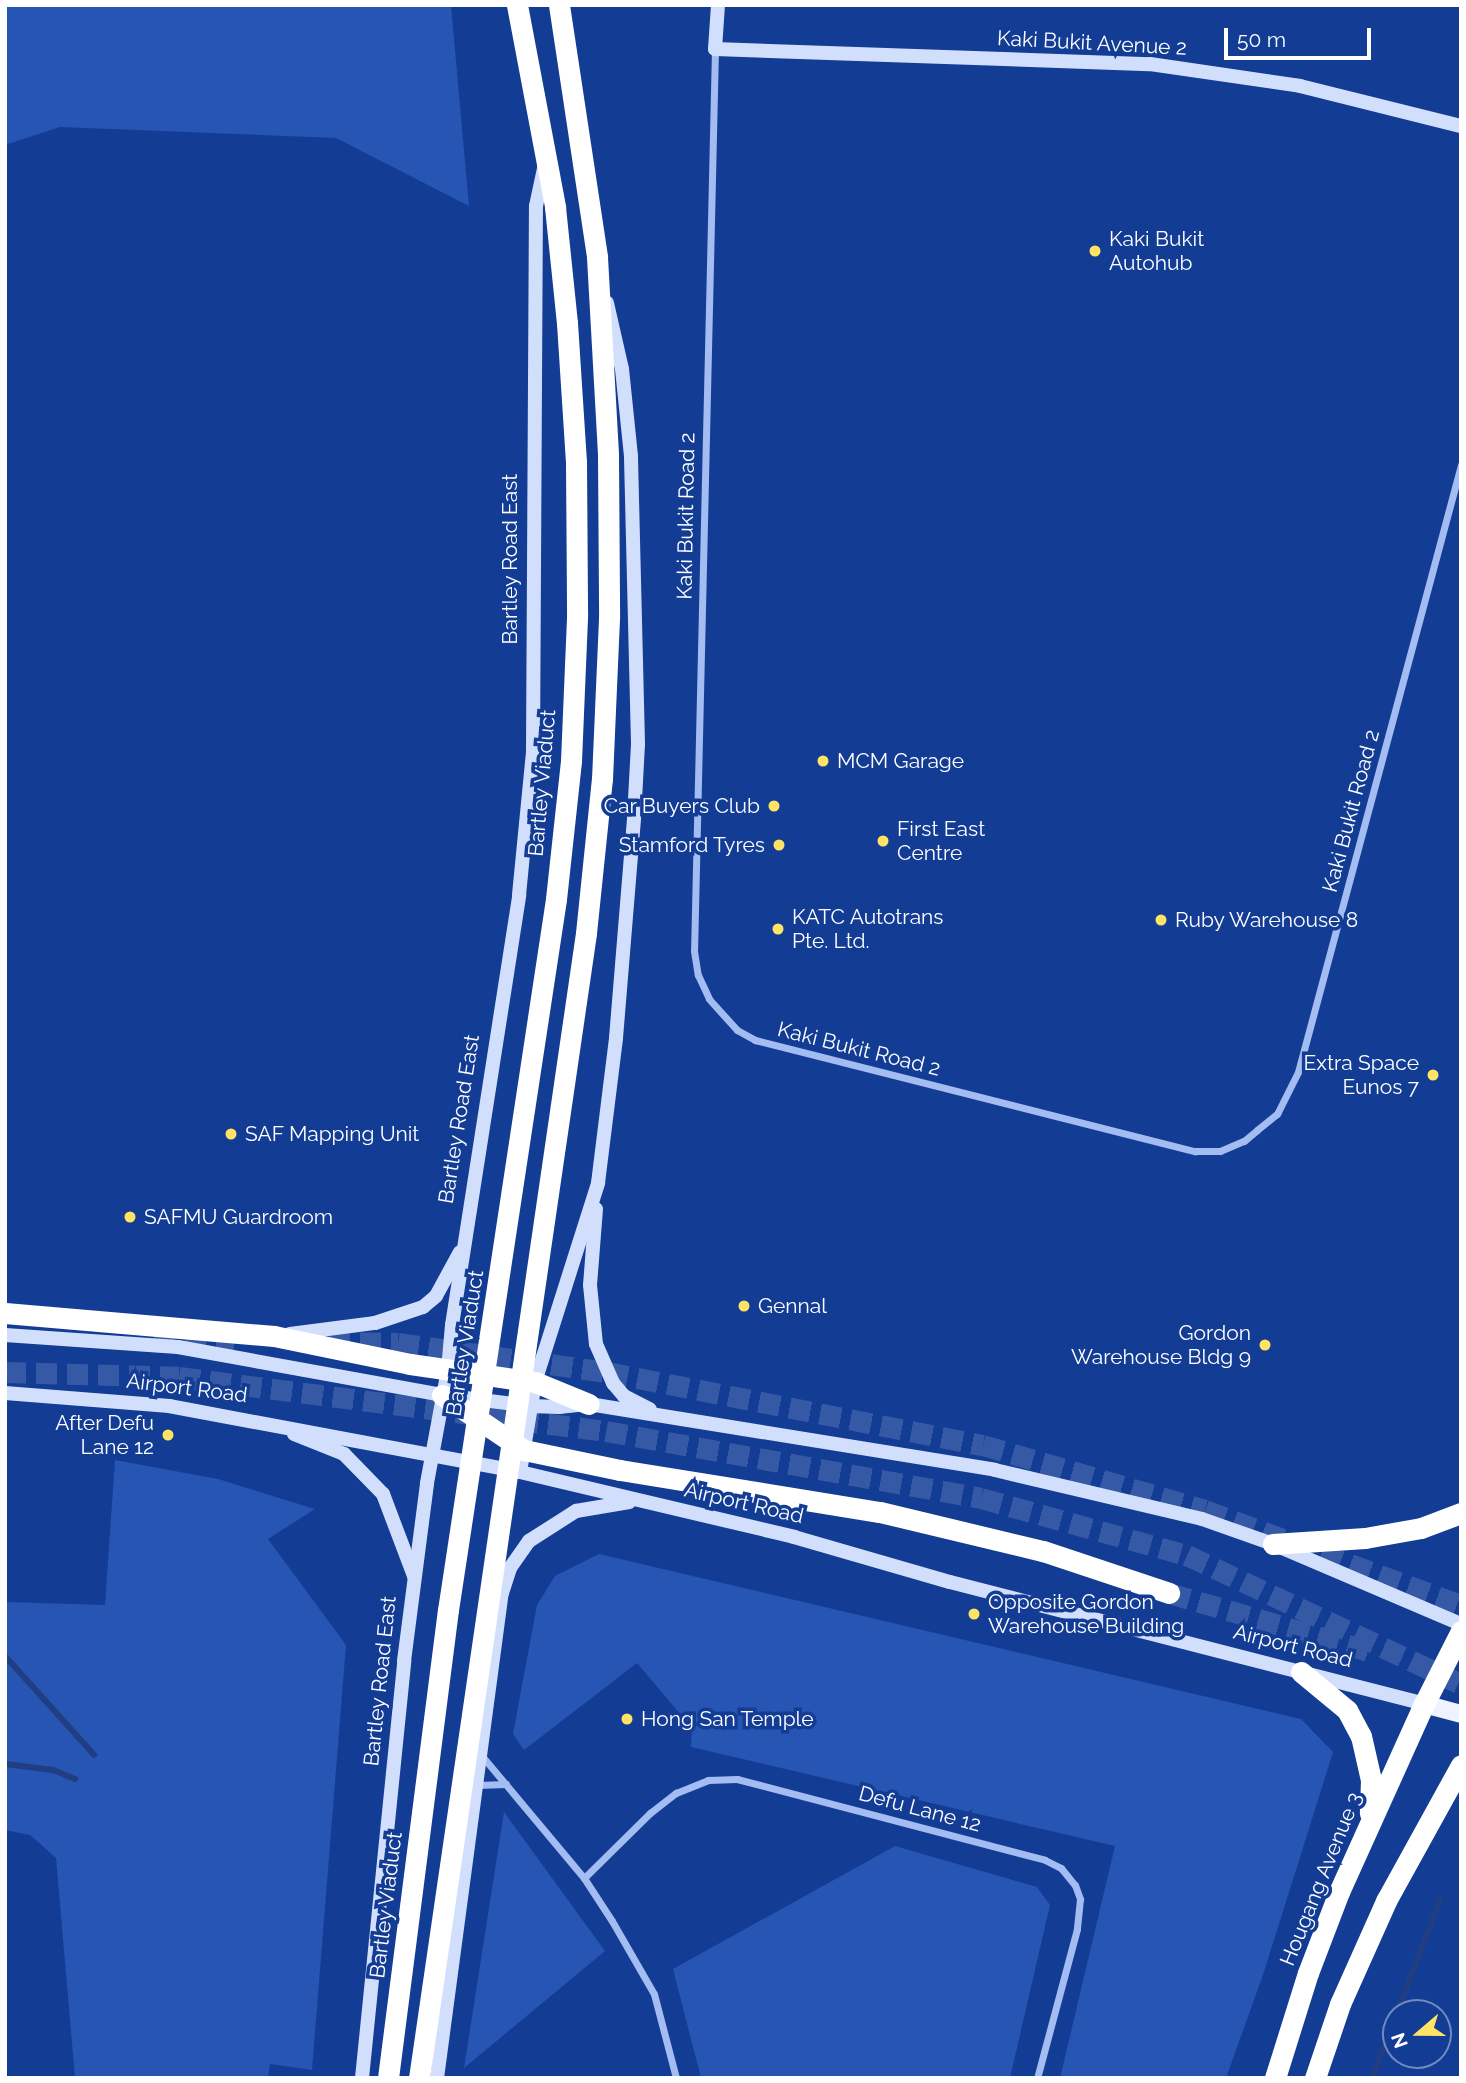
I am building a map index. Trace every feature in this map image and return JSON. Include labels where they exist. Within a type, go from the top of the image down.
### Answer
[{"type":"highway","name":"Bartley Road East","points":[[517,5],[555,207],[567,323],[576,461],[577,615]]},
{"type":"highway","points":[[419,2078],[580,984],[602,779],[609,617],[608,455],[597,257],[559,5]]},
{"type":"highway","name":"Bartley Viaduct","points":[[388,2078],[448,1610],[556,899],[571,761],[577,615]]},
{"type":"highway","points":[[5,1313],[274,1336],[448,1370],[535,1382],[589,1404]]},
{"type":"highway","points":[[442,1395],[524,1450],[620,1470],[880,1512],[1043,1551],[1169,1593]]},
{"type":"highway","points":[[1273,1545],[1365,1538],[1421,1528],[1461,1513]]},
{"type":"highway","name":"Hougang Avenue 3","points":[[1275,2078],[1308,1973],[1339,1892],[1424,1704],[1461,1631]]},
{"type":"highway","points":[[1301,1672],[1347,1710],[1361,1736],[1371,1780],[1370,1823]]},
{"type":"highway","points":[[1315,2078],[1340,2004],[1386,1901],[1461,1765]]},
{"type":"highway","points":[[1436,1814],[1461,1796]]},
{"type":"main road","points":[[715,49],[718,5]]},
{"type":"main road","name":"Kaki Bukit Avenue 2","points":[[715,49],[1150,64],[1265,79],[1461,127]]},
{"type":"main road","name":"Bartley Road East","points":[[362,2078],[404,1661],[432,1454],[448,1370],[519,895],[533,752],[537,205],[545,163]]},
{"type":"main road","points":[[597,257],[622,369],[631,456],[638,744],[616,1038],[598,1183],[590,1285],[596,1344],[613,1383],[624,1396],[659,1414]]},
{"type":"main road","points":[[520,1472],[535,1382],[598,1183]]},
{"type":"main road","points":[[274,1336],[375,1323],[423,1307],[436,1296],[465,1243]]},
{"type":"main road","name":"Airport Road","points":[[5,1335],[178,1347],[442,1395],[530,1406],[589,1404],[995,1470],[1202,1519],[1273,1545],[1461,1624]]},
{"type":"main road","name":"Airport Road","points":[[5,1394],[169,1406],[520,1472],[634,1502],[794,1536],[950,1582],[1461,1714]]},
{"type":"main road","points":[[264,1422],[344,1454],[383,1494],[415,1580]]},
{"type":"main road","points":[[437,2078],[502,1593],[515,1559],[529,1541],[576,1511],[634,1502]]},
{"type":"street","name":"Kaki Bukit Road 2","points":[[715,49],[694,951],[698,975],[709,999],[721,1015],[746,1035],[768,1044],[1195,1151],[1220,1151],[1244,1141],[1277,1114],[1297,1072],[1461,465]]},
{"type":"street","points":[[481,1755],[584,1878],[654,1994],[676,2078]]},
{"type":"street","name":"Defu Lane 12","points":[[584,1878],[650,1813],[676,1793],[708,1780],[737,1779],[1045,1860],[1061,1868],[1075,1885],[1080,1899],[1077,1929],[1037,2078]]},
{"type":"street","points":[[477,1785],[506,1784]]},
{"type":"shaded area","points":[[5,5],[451,5],[469,206],[336,138],[60,127],[5,145]]},
{"type":"shaded area","points":[[115,1460],[218,1479],[315,1509],[268,1539],[346,1645],[312,2070],[270,2064],[268,2078],[75,2078],[56,1858],[30,1835],[5,1830],[5,1602],[105,1605]]},
{"type":"shaded area","points":[[599,1554],[1301,1719],[1333,1752],[1264,1972],[1226,2078],[1060,2078],[1115,1846],[691,1747],[692,1728],[637,1663],[524,1750],[513,1734],[537,1605],[555,1576]]},
{"type":"shaded area","points":[[504,1812],[605,1951],[464,2068]]},
{"type":"shaded area","points":[[895,1846],[1037,1887],[1050,1905],[1010,2078],[701,2078],[673,1969]]},
{"type":"waterway","points":[[5,1656],[94,1755]]},
{"type":"waterway","points":[[5,1764],[53,1770],[75,1779]]},
{"type":"waterway","points":[[1372,2078],[1440,1900]]},
{"type":"tunnel","points":[[154,1340],[234,1341]]},
{"type":"tunnel","points":[[329,1342],[398,1343],[607,1372],[983,1445],[1205,1510],[1461,1605]]},
{"type":"tunnel","points":[[5,1372],[179,1377],[606,1431],[981,1498],[1187,1555],[1461,1684]]},
{"type":"tunnel","points":[[1169,1593],[1372,1652]]},
{"type":"place","name":"Kaki Bukit Autohub","points":[[1095,251]]},
{"type":"place","name":"MCM Garage","points":[[823,761]]},
{"type":"place","name":"Car Buyers Club","points":[[774,806]]},
{"type":"place","name":"First East Centre","points":[[883,841]]},
{"type":"place","name":"Stamford Tyres","points":[[779,845]]},
{"type":"place","name":"Ruby Warehouse 8","points":[[1161,920]]},
{"type":"place","name":"KATC Autotrans Pte. Ltd.","points":[[778,929]]},
{"type":"place","name":"Extra Space Eunos 7","points":[[1433,1075]]},
{"type":"place","name":"SAF Mapping Unit","points":[[231,1134]]},
{"type":"place","name":"SAFMU Guardroom","points":[[130,1217]]},
{"type":"place","name":"Gennal","points":[[744,1306]]},
{"type":"place","name":"Gordon Warehouse Bldg 9","points":[[1265,1345]]},
{"type":"place","name":"After Defu Lane 12","points":[[168,1435]]},
{"type":"place","name":"Opposite Gordon Warehouse Building","points":[[974,1614]]},
{"type":"place","name":"Hong San Temple","points":[[627,1719]]}]
